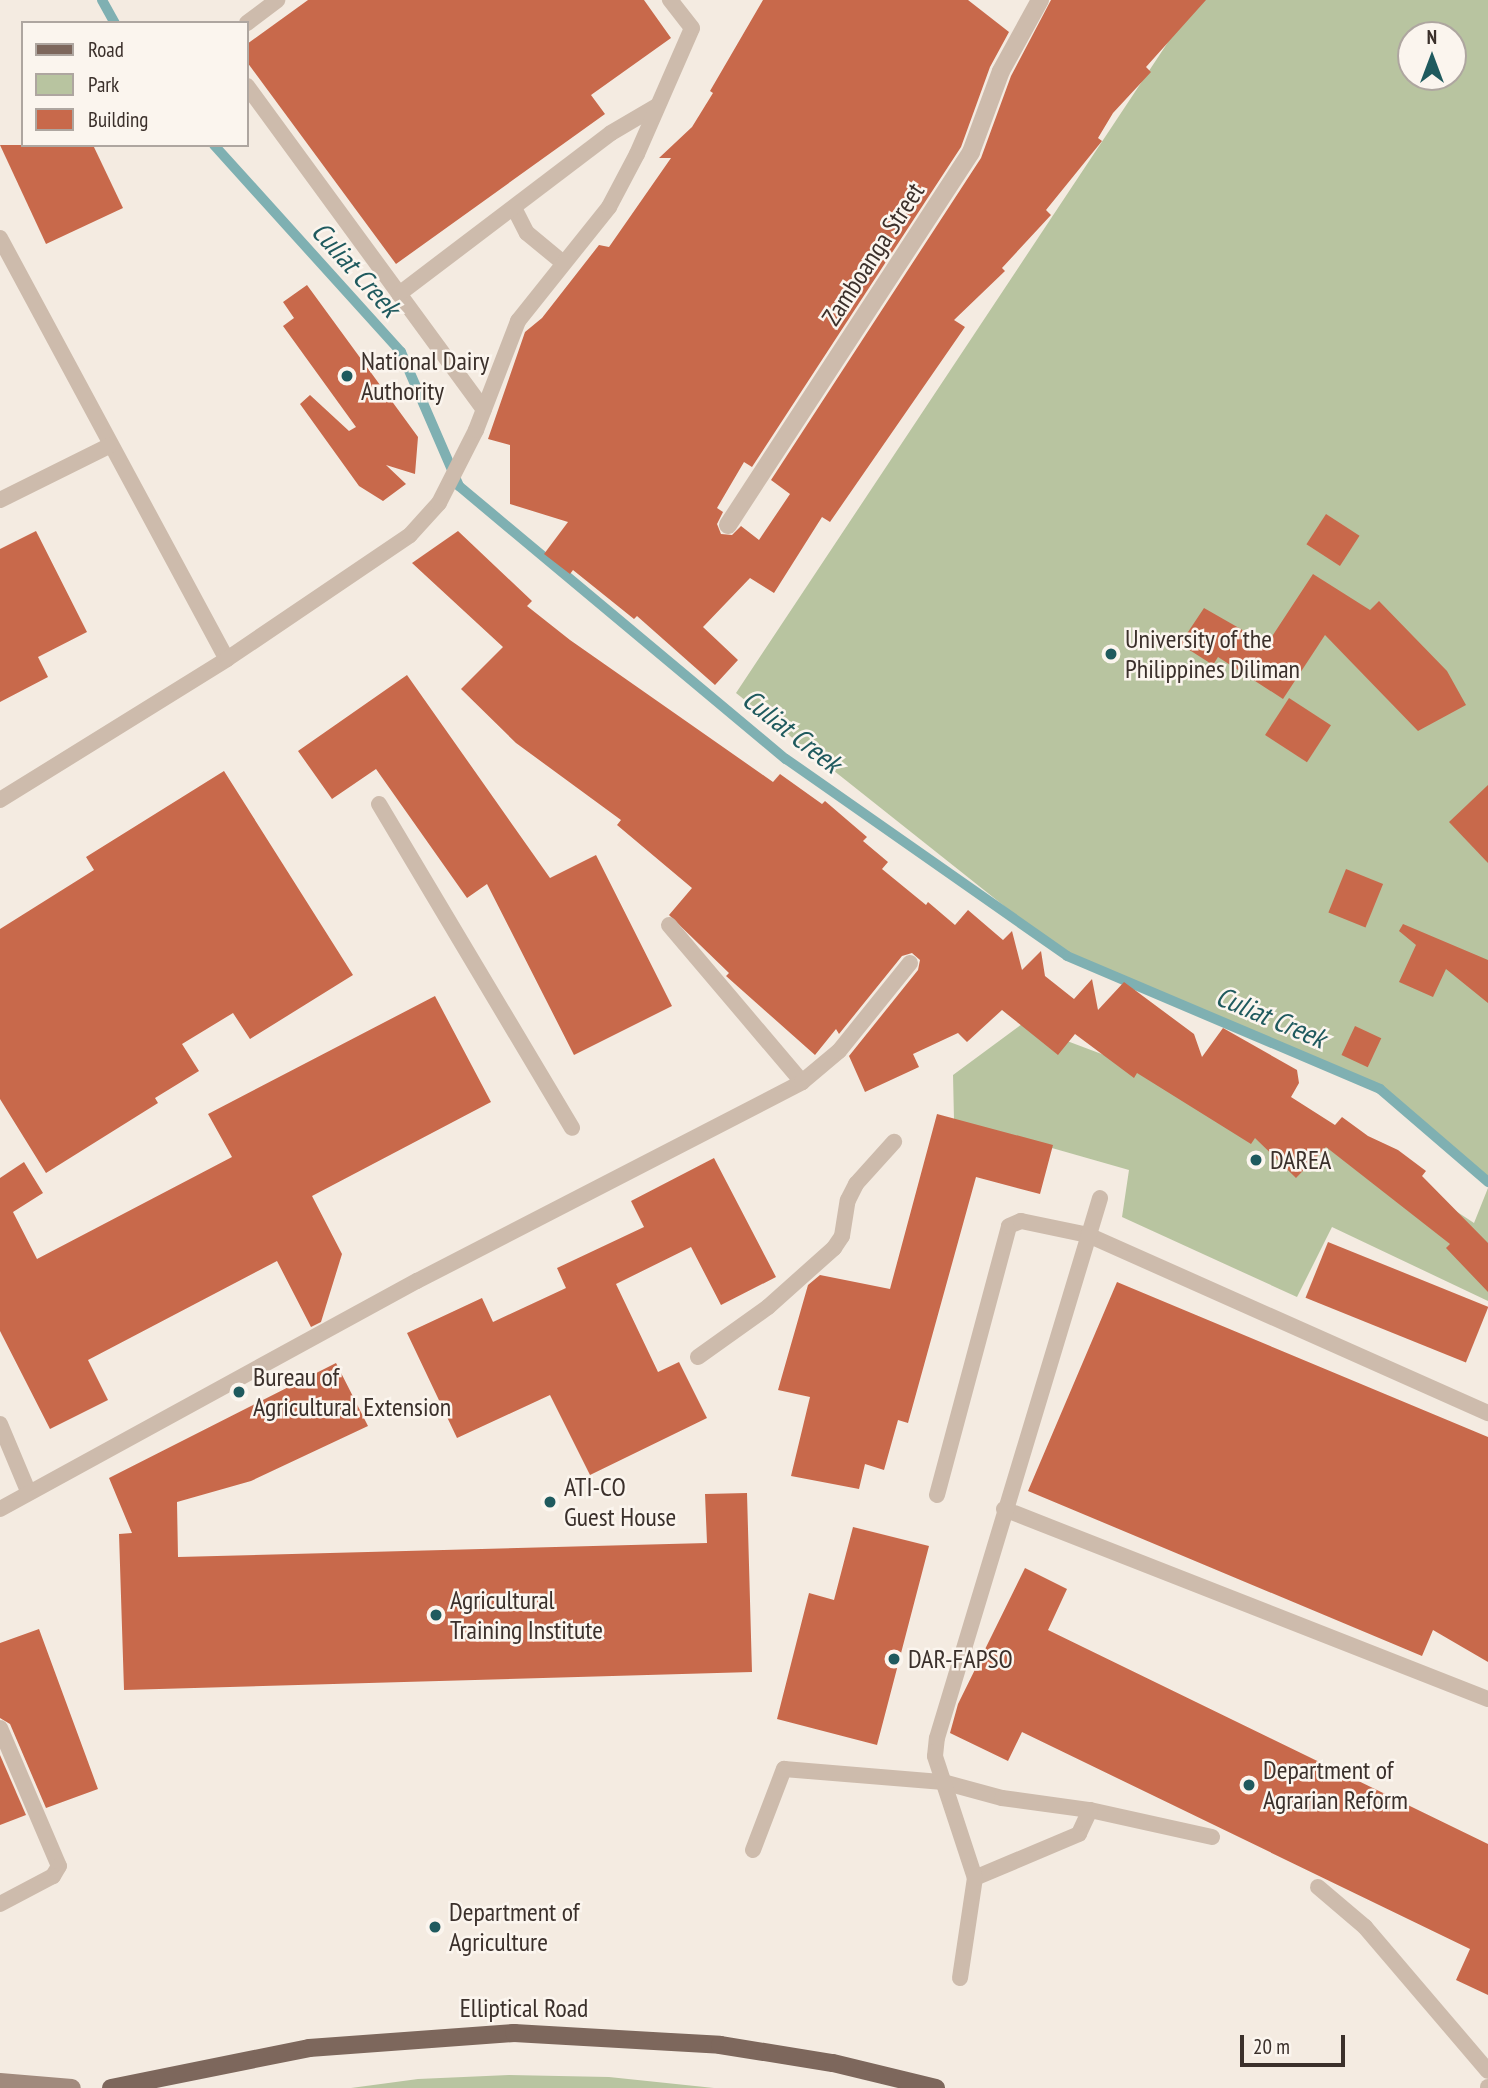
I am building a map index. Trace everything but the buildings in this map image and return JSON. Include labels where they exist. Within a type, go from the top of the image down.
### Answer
[{"type":"main road","name":"Elliptical Road","points":[[111,2088],[309,2048],[514,2033],[720,2045],[822,2061],[936,2088]]},
{"type":"main road","points":[[0,2082],[72,2088]]},
{"type":"street","name":"Zamboanga Street","points":[[728,525],[971,152],[1001,71],[1040,0]]},
{"type":"lane","points":[[248,22],[277,0]]},
{"type":"lane","points":[[0,800],[227,659],[410,535],[439,503],[476,429],[518,321],[562,262],[609,207],[657,106],[692,28],[670,0]]},
{"type":"lane","points":[[248,87],[484,410]]},
{"type":"lane","points":[[399,294],[611,133],[657,106]]},
{"type":"lane","points":[[514,208],[527,233],[562,262]]},
{"type":"lane","points":[[0,239],[227,659]]},
{"type":"lane","points":[[0,500],[110,446]]},
{"type":"lane","points":[[379,804],[572,1128]]},
{"type":"lane","points":[[669,925],[802,1082]]},
{"type":"lane","points":[[0,1509],[27,1491],[429,1275],[802,1082],[839,1051],[909,963]]},
{"type":"lane","points":[[698,1357],[768,1307],[834,1248],[842,1236],[848,1200],[856,1184],[894,1142]]},
{"type":"lane","points":[[960,1978],[975,1878],[935,1756],[937,1738],[1100,1198]]},
{"type":"lane","points":[[937,1495],[1009,1226],[1021,1220],[1088,1235],[1488,1413]]},
{"type":"lane","points":[[0,1424],[27,1491]]},
{"type":"lane","points":[[1004,1509],[1488,1699]]},
{"type":"lane","points":[[0,1728],[59,1866],[53,1876],[0,1904]]},
{"type":"lane","points":[[753,1850],[784,1769],[943,1782],[1002,1798],[1090,1810],[1212,1837]]},
{"type":"lane","points":[[975,1878],[1079,1834],[1090,1810]]},
{"type":"lane","points":[[1318,1887],[1365,1927],[1488,2071]]},
{"type":"green space","points":[[1196,0],[1488,0],[1488,1182],[1380,1089],[1067,956],[736,693]]},
{"type":"green space","points":[[1022,1024],[1372,1156],[1474,1223],[1488,1188],[1488,1301],[1332,1227],[1297,1297],[1122,1217],[1129,1170],[954,1120],[953,1075]]},
{"type":"green space","points":[[509,2075],[609,2077],[714,2088],[351,2088],[418,2079]]},
{"type":"waterway","name":"Culiat Creek","points":[[102,0],[114,21]]},
{"type":"waterway","name":"Culiat Creek","points":[[216,147],[401,352],[459,486],[786,759],[1067,956],[1380,1089],[1488,1182]]},
{"type":"place","name":"National Dairy Authority","points":[[347,376]]},
{"type":"place","name":"University of the Philippines Diliman","points":[[1111,654]]},
{"type":"place","name":"DAREA","points":[[1256,1160]]},
{"type":"place","name":"Bureau of Agricultural Extension","points":[[239,1392]]},
{"type":"place","name":"ATI-CO Guest House","points":[[550,1502]]},
{"type":"place","name":"Agricultural Training Institute","points":[[436,1615]]},
{"type":"place","name":"DAR-FAPSO","points":[[894,1659]]},
{"type":"place","name":"Department of Agrarian Reform","points":[[1249,1785]]},
{"type":"place","name":"Department of Agriculture","points":[[435,1927]]}]
